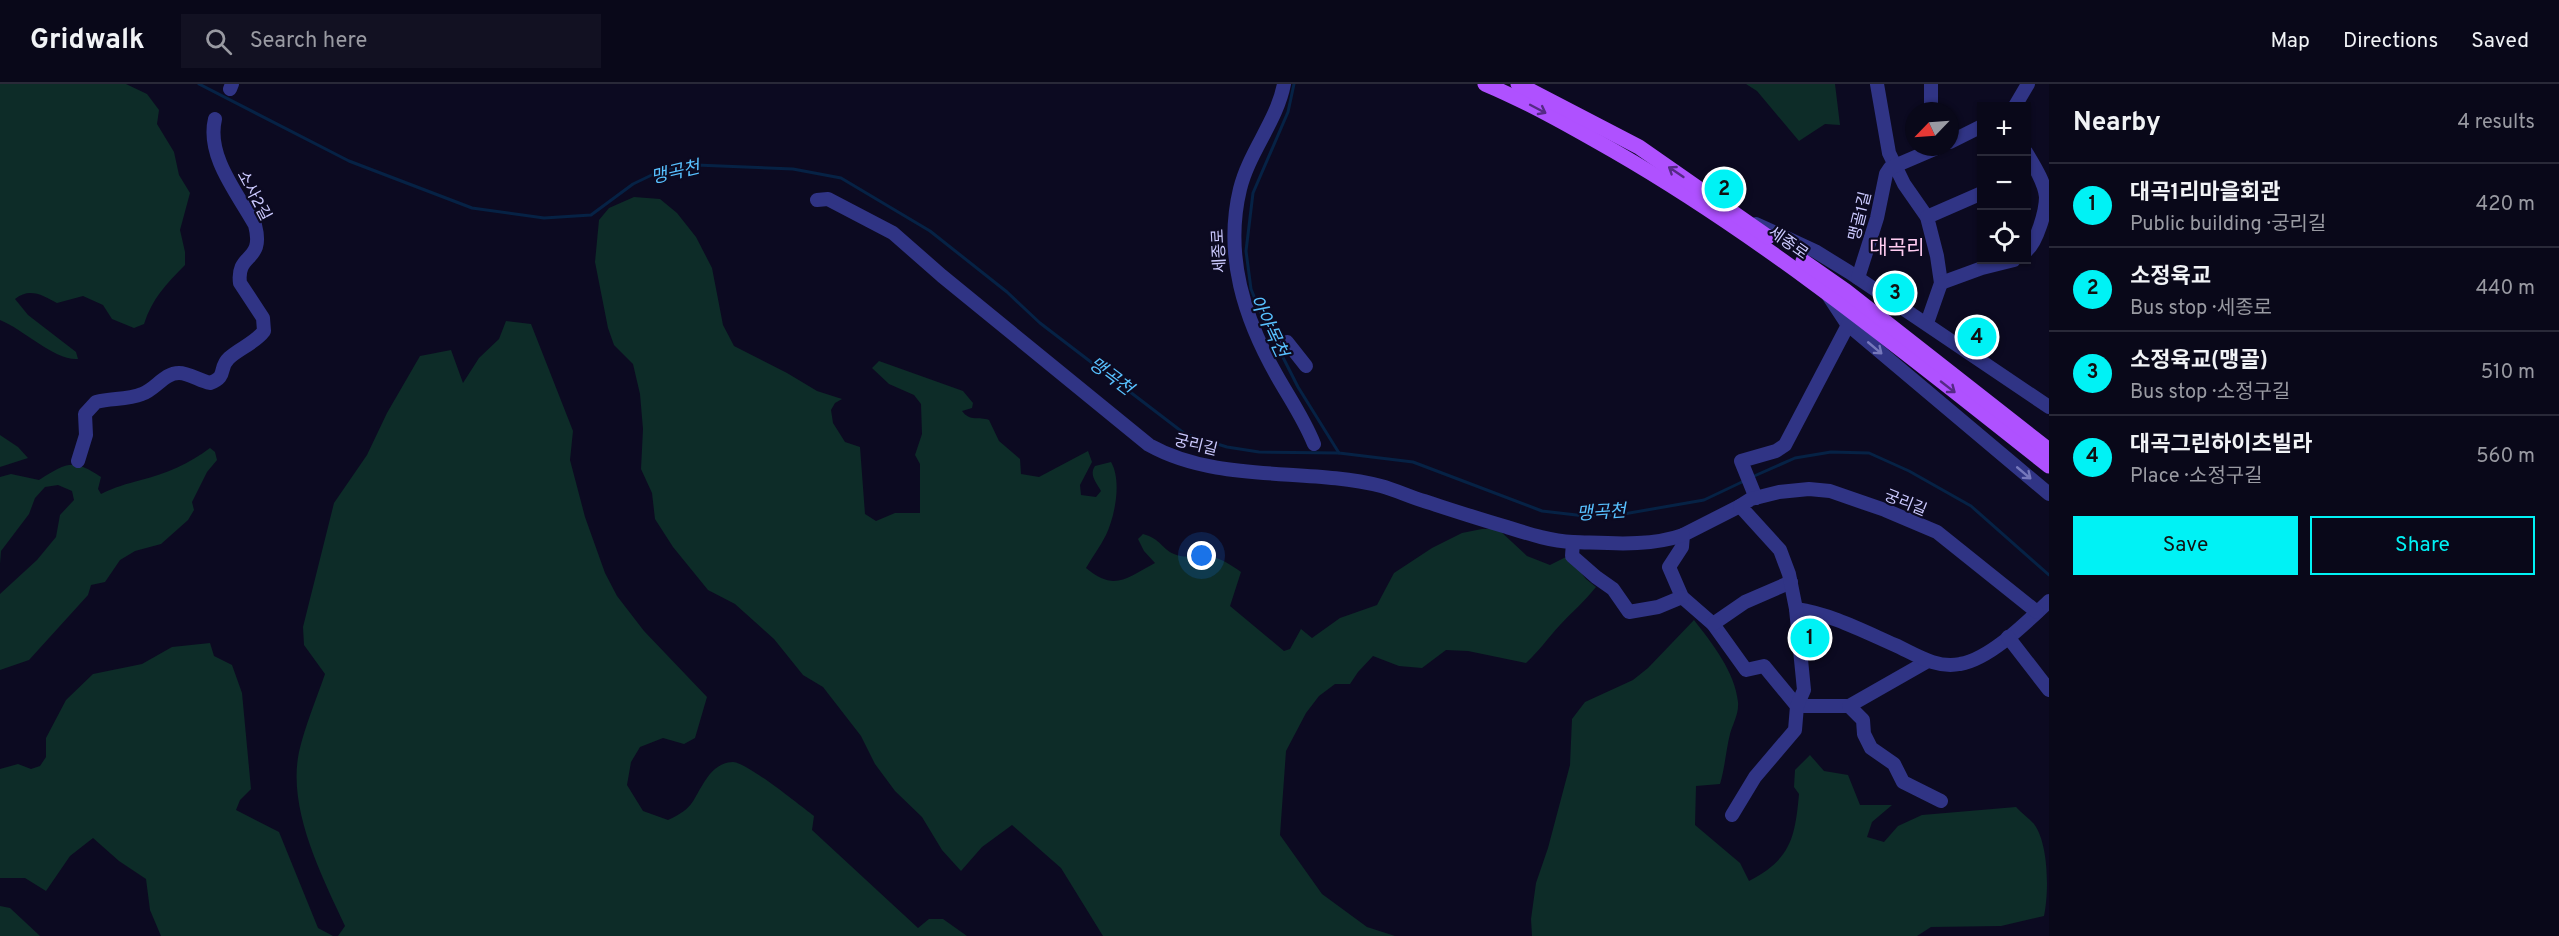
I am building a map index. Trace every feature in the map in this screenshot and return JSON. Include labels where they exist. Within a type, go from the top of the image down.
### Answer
[{"type":"main road","name":"세종로","points":[[1485,84],[1515,97],[1654,174],[1710,208],[1823,289],[2049,466]]},
{"type":"main road","name":"세종로","points":[[1518,84],[1639,147],[1846,291],[2049,450]]},
{"type":"street","name":"세종로","points":[[1284,84],[1240,187],[1234,218],[1233,254],[1239,291],[1269,362],[1305,421],[1314,444]]},
{"type":"street","points":[[1877,84],[1889,153],[1904,184],[1928,217],[1941,283],[1927,323]]},
{"type":"street","points":[[1931,84],[1931,102]]},
{"type":"street","points":[[2018,102],[2028,84]]},
{"type":"street","name":"소사2길","points":[[78,461],[86,435],[85,414],[96,402],[127,399],[141,395],[169,375],[176,373],[183,373],[210,383],[217,381],[222,375],[225,362],[260,337],[264,331],[262,318],[240,283],[239,276],[244,262],[257,248],[258,236],[255,225],[214,149],[212,130],[215,119]]},
{"type":"street","points":[[1959,138],[1977,128]]},
{"type":"street","points":[[1896,165],[1918,156]]},
{"type":"street","points":[[2028,156],[2046,195],[2040,226],[2031,247]]},
{"type":"street","name":"맹골1길","points":[[1854,275],[1874,228],[1886,174],[1896,165]]},
{"type":"street","points":[[1928,217],[1977,196]]},
{"type":"street","name":"궁리길","points":[[817,200],[828,199],[893,233],[942,276],[1149,445],[1166,454],[1194,462],[1254,473],[1381,486],[1531,534],[1557,541],[1573,542],[1630,543],[1670,540],[1756,498],[1809,489],[1830,491],[1886,510],[1937,532],[2044,606],[1984,654],[1960,664],[1940,664],[1928,661],[1850,625],[1813,612],[1796,609]]},
{"type":"street","points":[[1742,218],[1815,251],[1854,275],[2049,407]]},
{"type":"street","points":[[1941,283],[1998,264]]},
{"type":"street","points":[[1823,289],[1848,325],[2049,494]]},
{"type":"street","points":[[1756,498],[1741,461],[1776,451],[1785,445],[1848,325]]},
{"type":"street","points":[[1269,362],[1290,346],[1306,366]]},
{"type":"street","points":[[1732,815],[1755,777],[1795,730],[1797,706],[1804,690],[1796,609],[1791,582],[1780,550],[1740,506]]},
{"type":"street","points":[[1683,535],[1682,546],[1669,567],[1682,597],[1713,624],[1746,670],[1764,666],[1797,706]]},
{"type":"street","points":[[1573,542],[1572,556],[1613,589],[1629,612],[1658,607],[1682,597]]},
{"type":"street","points":[[1713,624],[1745,602],[1791,582]]},
{"type":"street","points":[[2008,637],[2049,690]]},
{"type":"street","points":[[1797,706],[1849,706],[1928,661]]},
{"type":"street","points":[[1849,706],[1863,720],[1864,734],[1871,748],[1894,764],[1903,782],[1941,801]]},
{"type":"green space","points":[[0,84],[126,84],[147,94],[159,110],[157,124],[174,152],[179,175],[190,193],[180,230],[185,252],[185,265],[160,292],[144,324],[134,328],[112,319],[103,305],[83,296],[57,303],[31,293],[20,295],[15,299],[28,315],[76,352],[78,359],[59,355],[49,350],[0,320]]},
{"type":"green space","points":[[1746,84],[1835,84],[1840,125],[1825,124],[1799,141],[1757,91]]},
{"type":"green space","points":[[634,197],[660,199],[677,213],[696,237],[712,268],[723,325],[734,346],[817,391],[842,399],[835,403],[831,410],[833,423],[845,442],[860,447],[865,514],[876,521],[895,513],[920,513],[920,464],[915,455],[922,434],[921,404],[914,395],[889,384],[872,368],[879,361],[963,391],[973,403],[972,408],[962,411],[971,418],[989,420],[999,441],[1020,459],[1021,474],[1039,477],[1088,451],[1092,462],[1080,485],[1081,495],[1096,497],[1101,491],[1094,478],[1093,469],[1095,466],[1111,462],[1117,488],[1112,518],[1106,535],[1086,568],[1096,575],[1113,581],[1128,578],[1155,563],[1144,551],[1138,539],[1143,534],[1178,555],[1207,556],[1221,560],[1241,572],[1230,606],[1284,651],[1290,649],[1301,629],[1312,638],[1340,618],[1377,605],[1394,573],[1432,548],[1462,533],[1498,529],[1527,556],[1550,565],[1568,556],[1586,579],[1596,587],[1526,663],[1468,651],[1446,650],[1422,668],[1399,666],[1373,656],[1350,684],[1335,684],[1319,696],[1306,713],[1286,751],[1280,835],[1322,894],[1367,927],[1395,936],[1103,936],[1061,868],[1012,825],[982,847],[961,871],[942,850],[922,817],[895,791],[875,764],[861,736],[823,687],[803,675],[774,639],[735,604],[708,590],[673,547],[655,519],[652,493],[641,469],[643,429],[640,394],[633,364],[614,345],[608,328],[595,262],[599,220],[609,208]]},
{"type":"green space","points":[[506,321],[531,324],[573,431],[570,460],[585,517],[605,573],[617,596],[644,631],[707,697],[695,738],[684,744],[663,738],[640,747],[631,762],[627,785],[643,811],[668,820],[684,811],[692,803],[715,769],[729,762],[740,764],[814,816],[812,830],[918,928],[929,919],[943,919],[967,936],[338,936],[345,926],[309,842],[302,819],[297,774],[301,742],[325,674],[304,645],[303,627],[334,503],[367,455],[387,413],[420,356],[451,350],[463,383],[479,358],[499,339]]},
{"type":"green space","points":[[0,435],[18,447],[28,458],[0,467]]},
{"type":"green space","points":[[210,448],[215,452],[217,460],[207,472],[192,502],[194,510],[188,520],[161,544],[135,551],[120,560],[105,582],[91,585],[88,595],[29,660],[0,670],[0,594],[37,560],[56,537],[60,515],[74,500],[72,491],[58,485],[45,487],[35,498],[29,514],[1,551],[0,564],[0,477],[11,474],[39,480],[63,467],[76,465],[101,477],[98,489],[101,494],[169,471]]},
{"type":"green space","points":[[1694,620],[1728,669],[1738,702],[1720,784],[1696,786],[1695,825],[1740,863],[1749,881],[1774,864],[1788,846],[1795,823],[1799,794],[1794,787],[1795,770],[1810,755],[1824,771],[1848,775],[1860,805],[1892,805],[1872,822],[1867,837],[1884,842],[1898,826],[1922,815],[2016,807],[2034,824],[2043,844],[2047,882],[2044,916],[2001,926],[1931,927],[1917,936],[1532,936],[1531,919],[1536,883],[1548,848],[1570,765],[1572,719],[1585,702],[1633,680],[1648,668]]},
{"type":"green space","points":[[210,643],[214,656],[232,665],[242,693],[251,789],[240,800],[236,810],[279,832],[318,928],[333,936],[161,936],[150,910],[146,879],[119,861],[93,838],[70,856],[46,891],[25,878],[0,878],[0,769],[18,764],[31,769],[40,766],[46,757],[46,738],[66,700],[93,674],[142,664],[172,647]]},
{"type":"green space","points":[[0,906],[10,908],[40,936],[0,936]]},
{"type":"waterway","name":"맹곡천","points":[[199,84],[349,161],[472,208],[544,218],[591,215],[633,184],[658,172],[696,165],[793,169],[841,178],[930,231],[1007,292],[1040,323],[1185,434],[1227,447],[1259,452],[1339,453],[1413,462],[1542,511],[1585,516],[1618,515],[1704,500],[1744,481]]},
{"type":"waterway","name":"아야목천","points":[[1294,84],[1288,112],[1253,193],[1246,251],[1251,289],[1262,316],[1298,387],[1339,453]]},
{"type":"waterway","name":"맹곡천","points":[[1752,477],[1795,458],[1831,452],[1869,453],[1909,471],[1971,506],[2049,575]]},
{"type":"place","name":"소정육교","points":[[1724,189]]},
{"type":"place","name":"소정육교(맹골)","points":[[1895,293]]},
{"type":"place","name":"대곡그린하이츠빌라","points":[[1977,337]]},
{"type":"place","name":"대곡1리마을회관","points":[[1810,638]]},
{"type":"district","name":"대곡리","points":[[1897,247]]}]
